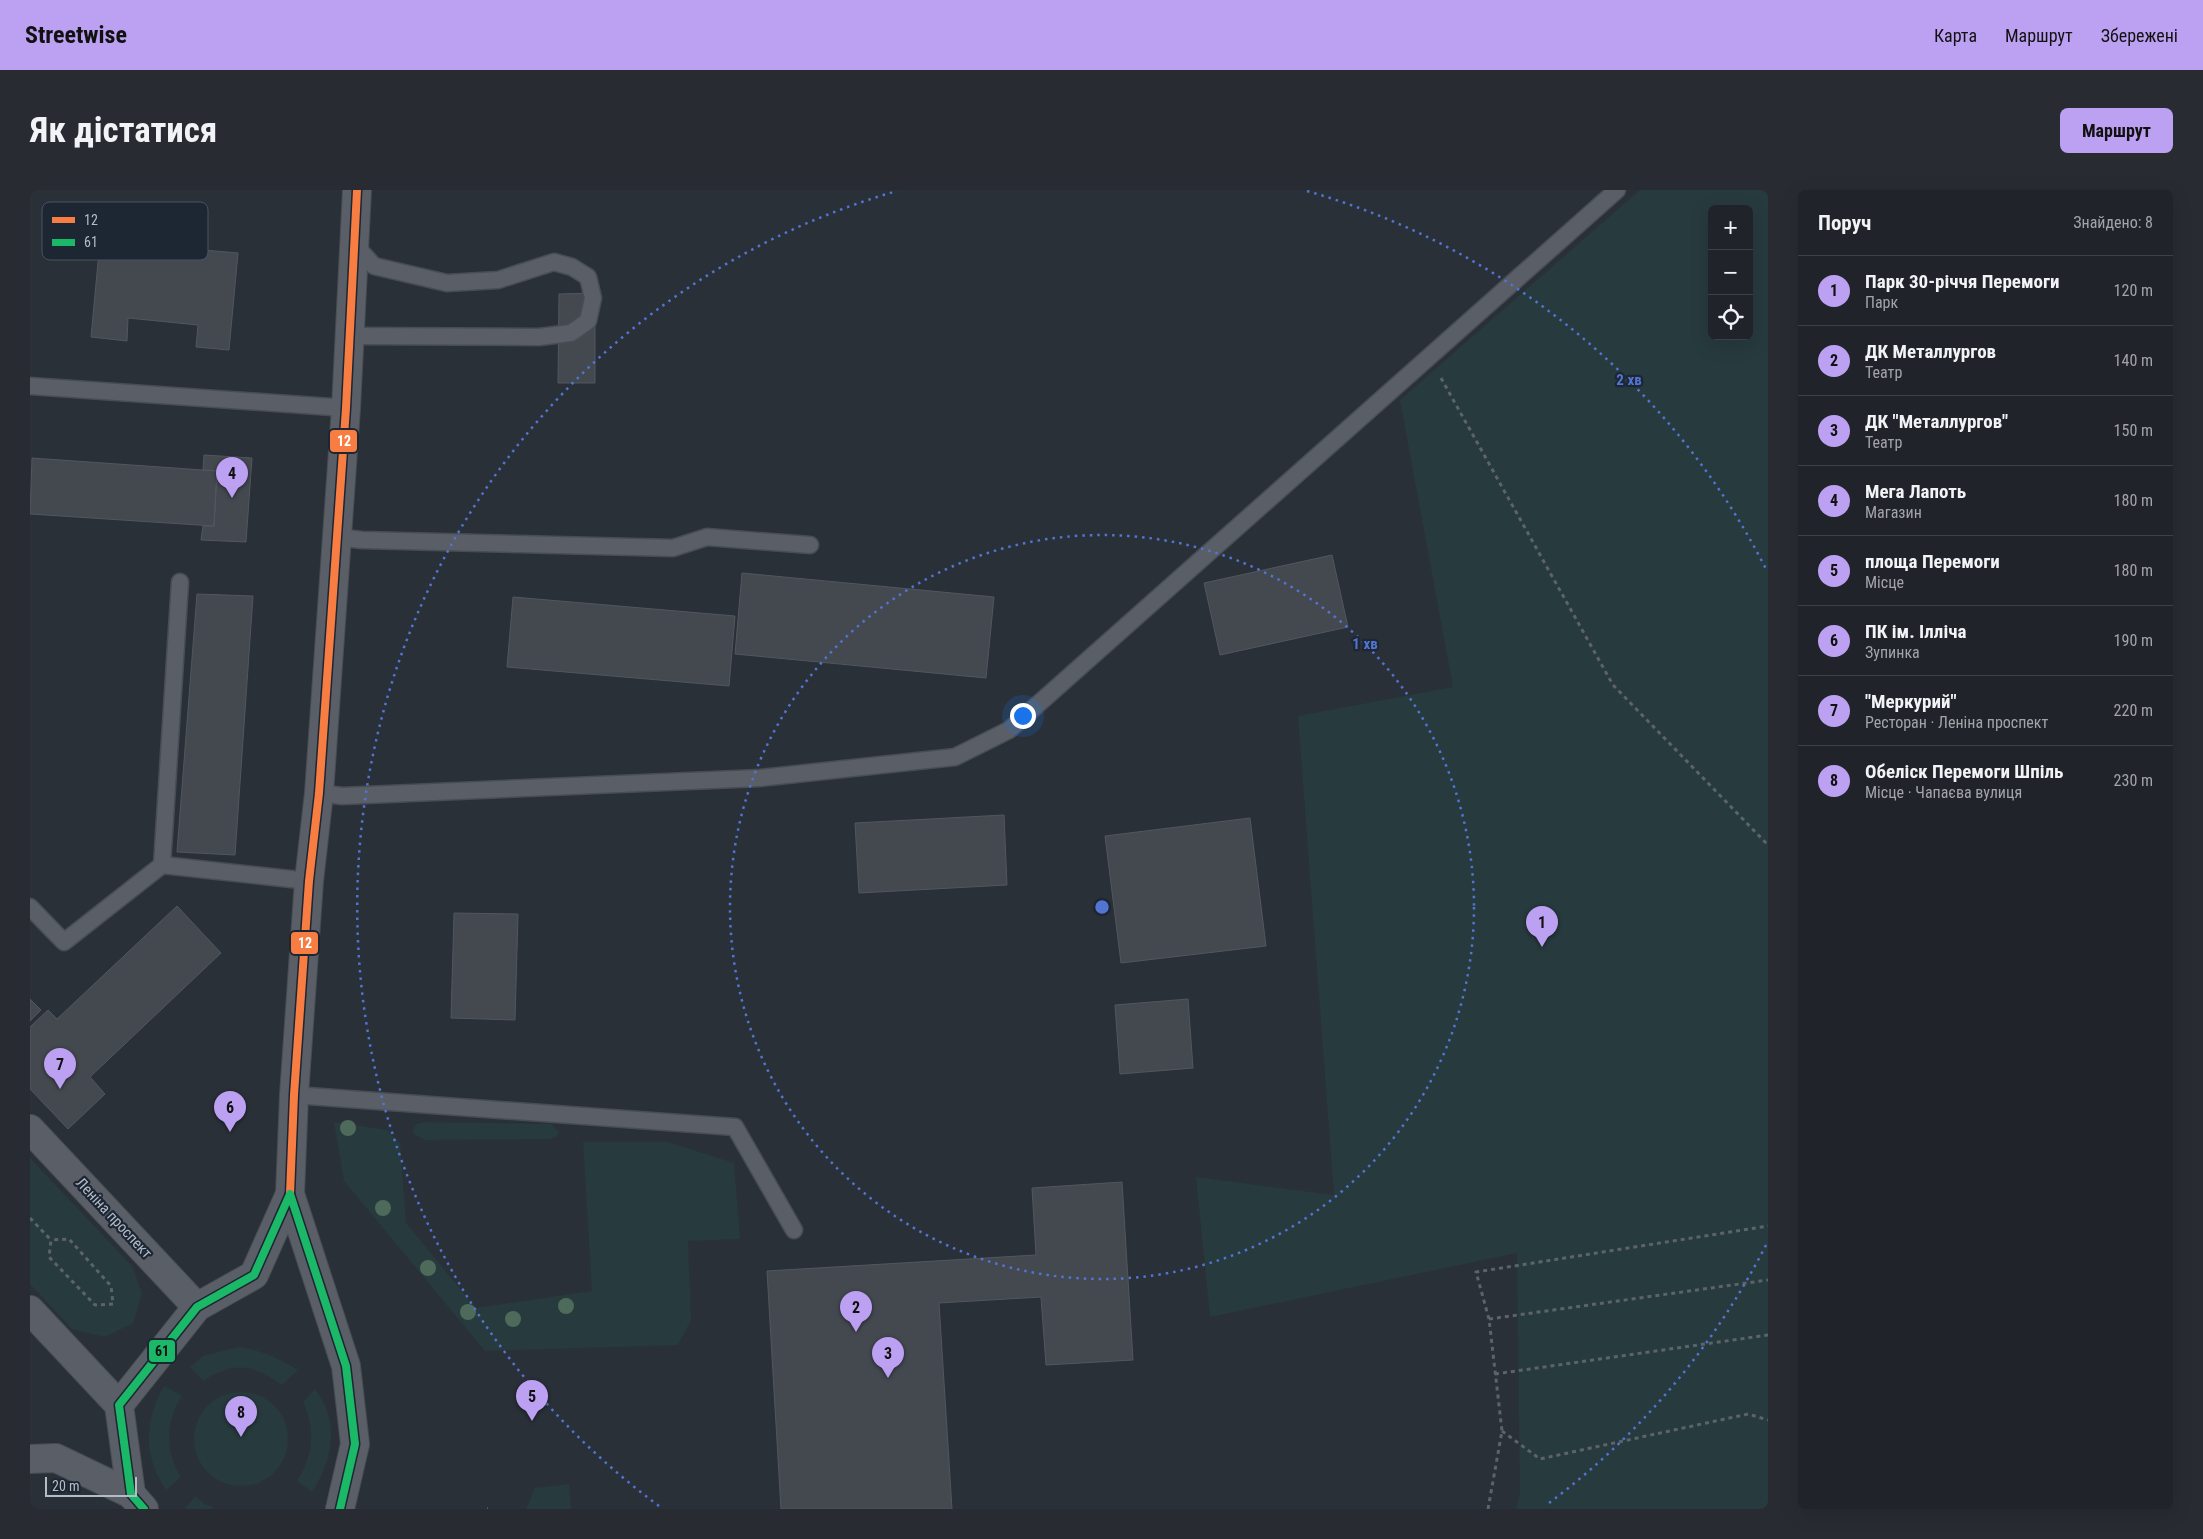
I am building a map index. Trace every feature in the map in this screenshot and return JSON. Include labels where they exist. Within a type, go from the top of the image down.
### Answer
[{"type":"street","points":[[340,1509],[355,1444],[346,1366],[290,1194],[294,1095],[308,881],[319,793],[346,408],[356,246],[357,190]]},
{"type":"street","name":"Леніна проспект","points":[[30,1129],[197,1307]]},
{"type":"street","points":[[119,1405],[197,1307],[254,1274],[290,1194]]},
{"type":"street","points":[[30,1310],[119,1405],[137,1502]]},
{"type":"street","points":[[30,1459],[56,1458],[137,1502]]},
{"type":"lane","points":[[319,793],[342,796],[760,778],[955,758],[1009,730],[1617,190]]},
{"type":"lane","points":[[350,336],[539,337],[571,333],[588,321],[593,298],[588,277],[572,267],[554,262],[498,280],[447,283],[374,266],[356,246]]},
{"type":"lane","points":[[30,386],[346,408]]},
{"type":"lane","points":[[336,537],[362,540],[673,548],[706,537],[810,544]]},
{"type":"lane","points":[[162,865],[180,582]]},
{"type":"lane","points":[[30,907],[64,942],[162,865],[308,881]]},
{"type":"lane","points":[[294,1095],[735,1127],[794,1230]]},
{"type":"path","points":[[1429,356],[1613,684],[1768,844]]},
{"type":"path","points":[[30,1218],[51,1240],[69,1239],[111,1286],[113,1304],[95,1305],[49,1257],[51,1240]]},
{"type":"path","points":[[1488,1509],[1502,1431],[1488,1319],[1476,1272],[1768,1226]]},
{"type":"path","points":[[1488,1319],[1768,1280]]},
{"type":"path","points":[[1495,1374],[1768,1335]]},
{"type":"path","points":[[1502,1431],[1540,1459],[1748,1414],[1768,1420]]},
{"type":"green space","points":[[1640,190],[1768,190],[1768,1509],[1516,1509],[1520,1494],[1517,1253],[1210,1317],[1196,1177],[1334,1195],[1298,716],[1453,687],[1400,400]]},
{"type":"green space","points":[[334,1122],[387,1130],[400,1143],[406,1223],[476,1308],[592,1291],[583,1142],[668,1142],[734,1163],[740,1239],[688,1241],[691,1320],[678,1345],[485,1351],[344,1181]]},
{"type":"green space","points":[[424,1122],[551,1124],[559,1132],[557,1136],[550,1139],[425,1140],[414,1134],[413,1129],[416,1124]]},
{"type":"green space","points":[[30,1158],[132,1266],[142,1293],[133,1323],[105,1337],[72,1329],[30,1284]]},
{"type":"green space","points":[[238,1347],[270,1355],[298,1370],[282,1385],[253,1369],[243,1368],[224,1370],[203,1381],[190,1367],[203,1356]]},
{"type":"green space","points":[[164,1386],[182,1396],[172,1416],[169,1436],[172,1457],[181,1477],[166,1490],[153,1464],[149,1439],[153,1413],[157,1399]]},
{"type":"green space","points":[[315,1389],[323,1401],[328,1414],[331,1440],[325,1467],[312,1492],[297,1481],[307,1462],[311,1443],[310,1423],[303,1402]]},
{"type":"green space","points":[[241,1392],[259,1396],[274,1406],[284,1421],[288,1439],[284,1457],[274,1472],[259,1482],[241,1486],[223,1482],[208,1472],[198,1457],[194,1439],[198,1421],[208,1406],[223,1396]]},
{"type":"green space","points":[[569,1484],[571,1509],[526,1509],[535,1488]]},
{"type":"green space","points":[[195,1496],[203,1503],[216,1509],[185,1509]]},
{"type":"building","points":[[208,250],[238,253],[229,350],[196,347],[198,325],[128,318],[127,341],[91,337],[98,260],[208,260]]},
{"type":"building","points":[[595,293],[595,383],[558,383],[559,294]]},
{"type":"building","points":[[204,455],[252,458],[246,542],[201,540],[203,526],[214,526],[217,471],[203,470]]},
{"type":"building","points":[[32,458],[217,471],[214,526],[30,514]]},
{"type":"building","points":[[1332,555],[1348,627],[1220,655],[1204,583]]},
{"type":"building","points":[[742,573],[994,597],[986,678],[735,654]]},
{"type":"building","points":[[197,594],[253,596],[235,855],[177,852]]},
{"type":"building","points":[[513,597],[735,616],[729,686],[507,667]]},
{"type":"building","points":[[1004,815],[1007,885],[859,893],[855,823]]},
{"type":"building","points":[[1250,818],[1266,946],[1121,963],[1105,836]]},
{"type":"building","points":[[177,906],[221,953],[90,1077],[105,1094],[68,1129],[30,1089],[30,1027],[48,1010],[57,1019]]},
{"type":"building","points":[[454,913],[518,914],[515,1020],[451,1018]]},
{"type":"building","points":[[30,999],[41,1010],[30,1021]]},
{"type":"building","points":[[1188,999],[1193,1068],[1120,1074],[1115,1005]]},
{"type":"building","points":[[1122,1182],[1133,1360],[1046,1365],[1041,1297],[939,1303],[952,1509],[781,1509],[767,1271],[1036,1255],[1032,1188]]},
{"type":"transit line","name":"12","points":[[290,1194],[294,1095],[309,881],[319,793],[346,408],[357,190]]},
{"type":"transit line","name":"61","points":[[144,1509],[131,1494],[119,1405],[197,1307],[254,1275],[290,1194],[346,1366],[355,1444],[340,1509]]},
{"type":"place","name":"Мега Лапоть","points":[[232,498]]},
{"type":"place","name":"Парк 30-річчя Перемоги","points":[[1542,947]]},
{"type":"place","name":"\"Меркурий\"","points":[[60,1089]]},
{"type":"place","name":"ПК ім. Ілліча","points":[[230,1132]]},
{"type":"place","name":"ДК Металлургов","points":[[856,1332]]},
{"type":"place","name":"ДК \"Металлургов\"","points":[[888,1378]]},
{"type":"place","name":"площа Перемоги","points":[[532,1421]]},
{"type":"place","name":"Обеліск Перемоги Шпіль","points":[[241,1437]]}]
